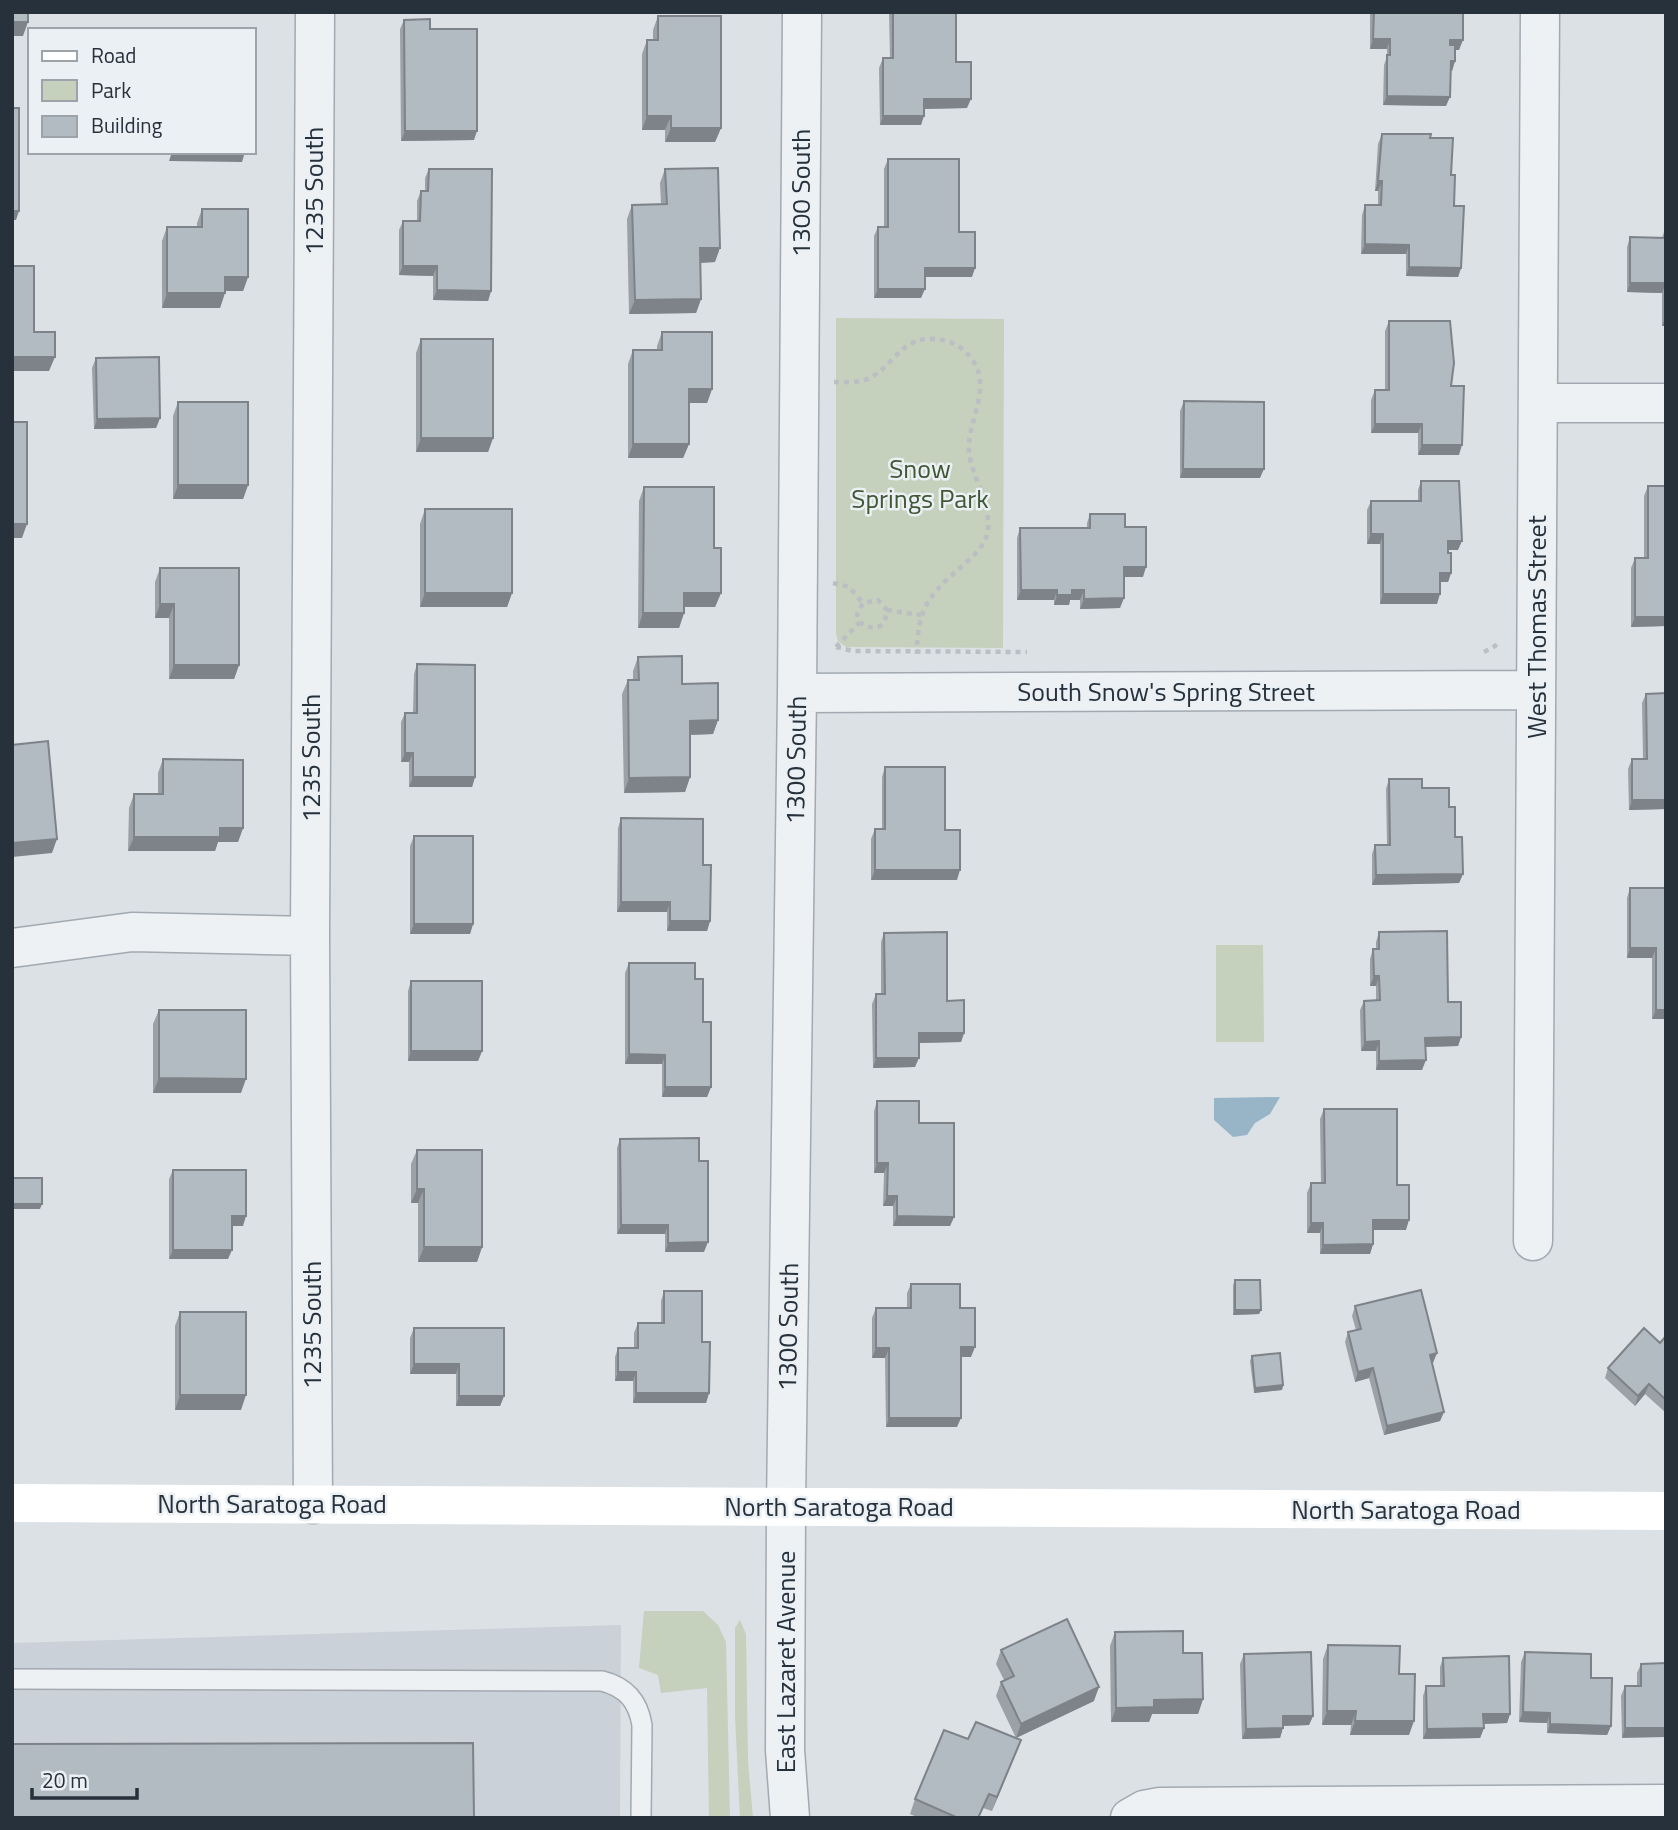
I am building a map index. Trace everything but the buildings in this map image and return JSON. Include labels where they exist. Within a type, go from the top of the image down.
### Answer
[{"type":"main road","name":"North Saratoga Road","points":[[12,1503],[1666,1511]]},
{"type":"street","name":"1235 South","points":[[313,1504],[310,936],[316,12]]},
{"type":"street","name":"1300 South","points":[[786,1507],[797,694],[802,12]]},
{"type":"street","name":"West Thomas Street","points":[[1533,1241],[1540,12]]},
{"type":"street","points":[[1538,403],[1666,402]]},
{"type":"street","name":"South Snow's Spring Street","points":[[797,694],[1536,690]]},
{"type":"street","points":[[12,948],[132,932],[310,936]]},
{"type":"street","name":"East Lazaret Avenue","points":[[786,1507],[785,1750],[790,1818]]},
{"type":"street","points":[[1130,1818],[1144,1810],[1160,1807],[1508,1811],[1666,1804]]},
{"type":"lane","points":[[12,1679],[602,1681],[624,1689],[632,1697],[639,1711],[642,1725],[641,1818]]},
{"type":"path","points":[[832,382],[870,378],[905,346],[927,338],[953,342],[976,366],[980,384],[969,449],[988,526],[986,535],[971,558],[930,596],[921,615],[917,651],[918,693]]},
{"type":"path","points":[[832,583],[849,587],[863,603]]},
{"type":"path","points":[[863,603],[878,600],[887,610],[921,615]]},
{"type":"path","points":[[863,603],[857,614],[860,622],[867,628],[882,626],[887,621],[887,610]]},
{"type":"path","points":[[860,622],[836,647],[853,651],[1034,652]]},
{"type":"path","points":[[1480,653],[1495,646],[1503,630]]},
{"type":"shaded area","points":[[621,1625],[620,1818],[12,1818],[12,1643]]},
{"type":"green space","name":"Snow Springs Park","points":[[836,318],[1004,319],[1003,648],[846,647],[838,641]]},
{"type":"green space","points":[[1216,945],[1263,945],[1264,1042],[1216,1042]]},
{"type":"green space","points":[[644,1611],[703,1611],[718,1625],[726,1642],[730,1818],[709,1818],[707,1688],[661,1693],[658,1675],[639,1668]]},
{"type":"green space","points":[[740,1620],[746,1634],[748,1761],[753,1818],[740,1818],[735,1716],[735,1628]]},
{"type":"water","points":[[1280,1097],[1270,1114],[1255,1123],[1247,1135],[1233,1137],[1214,1120],[1214,1098]]}]
